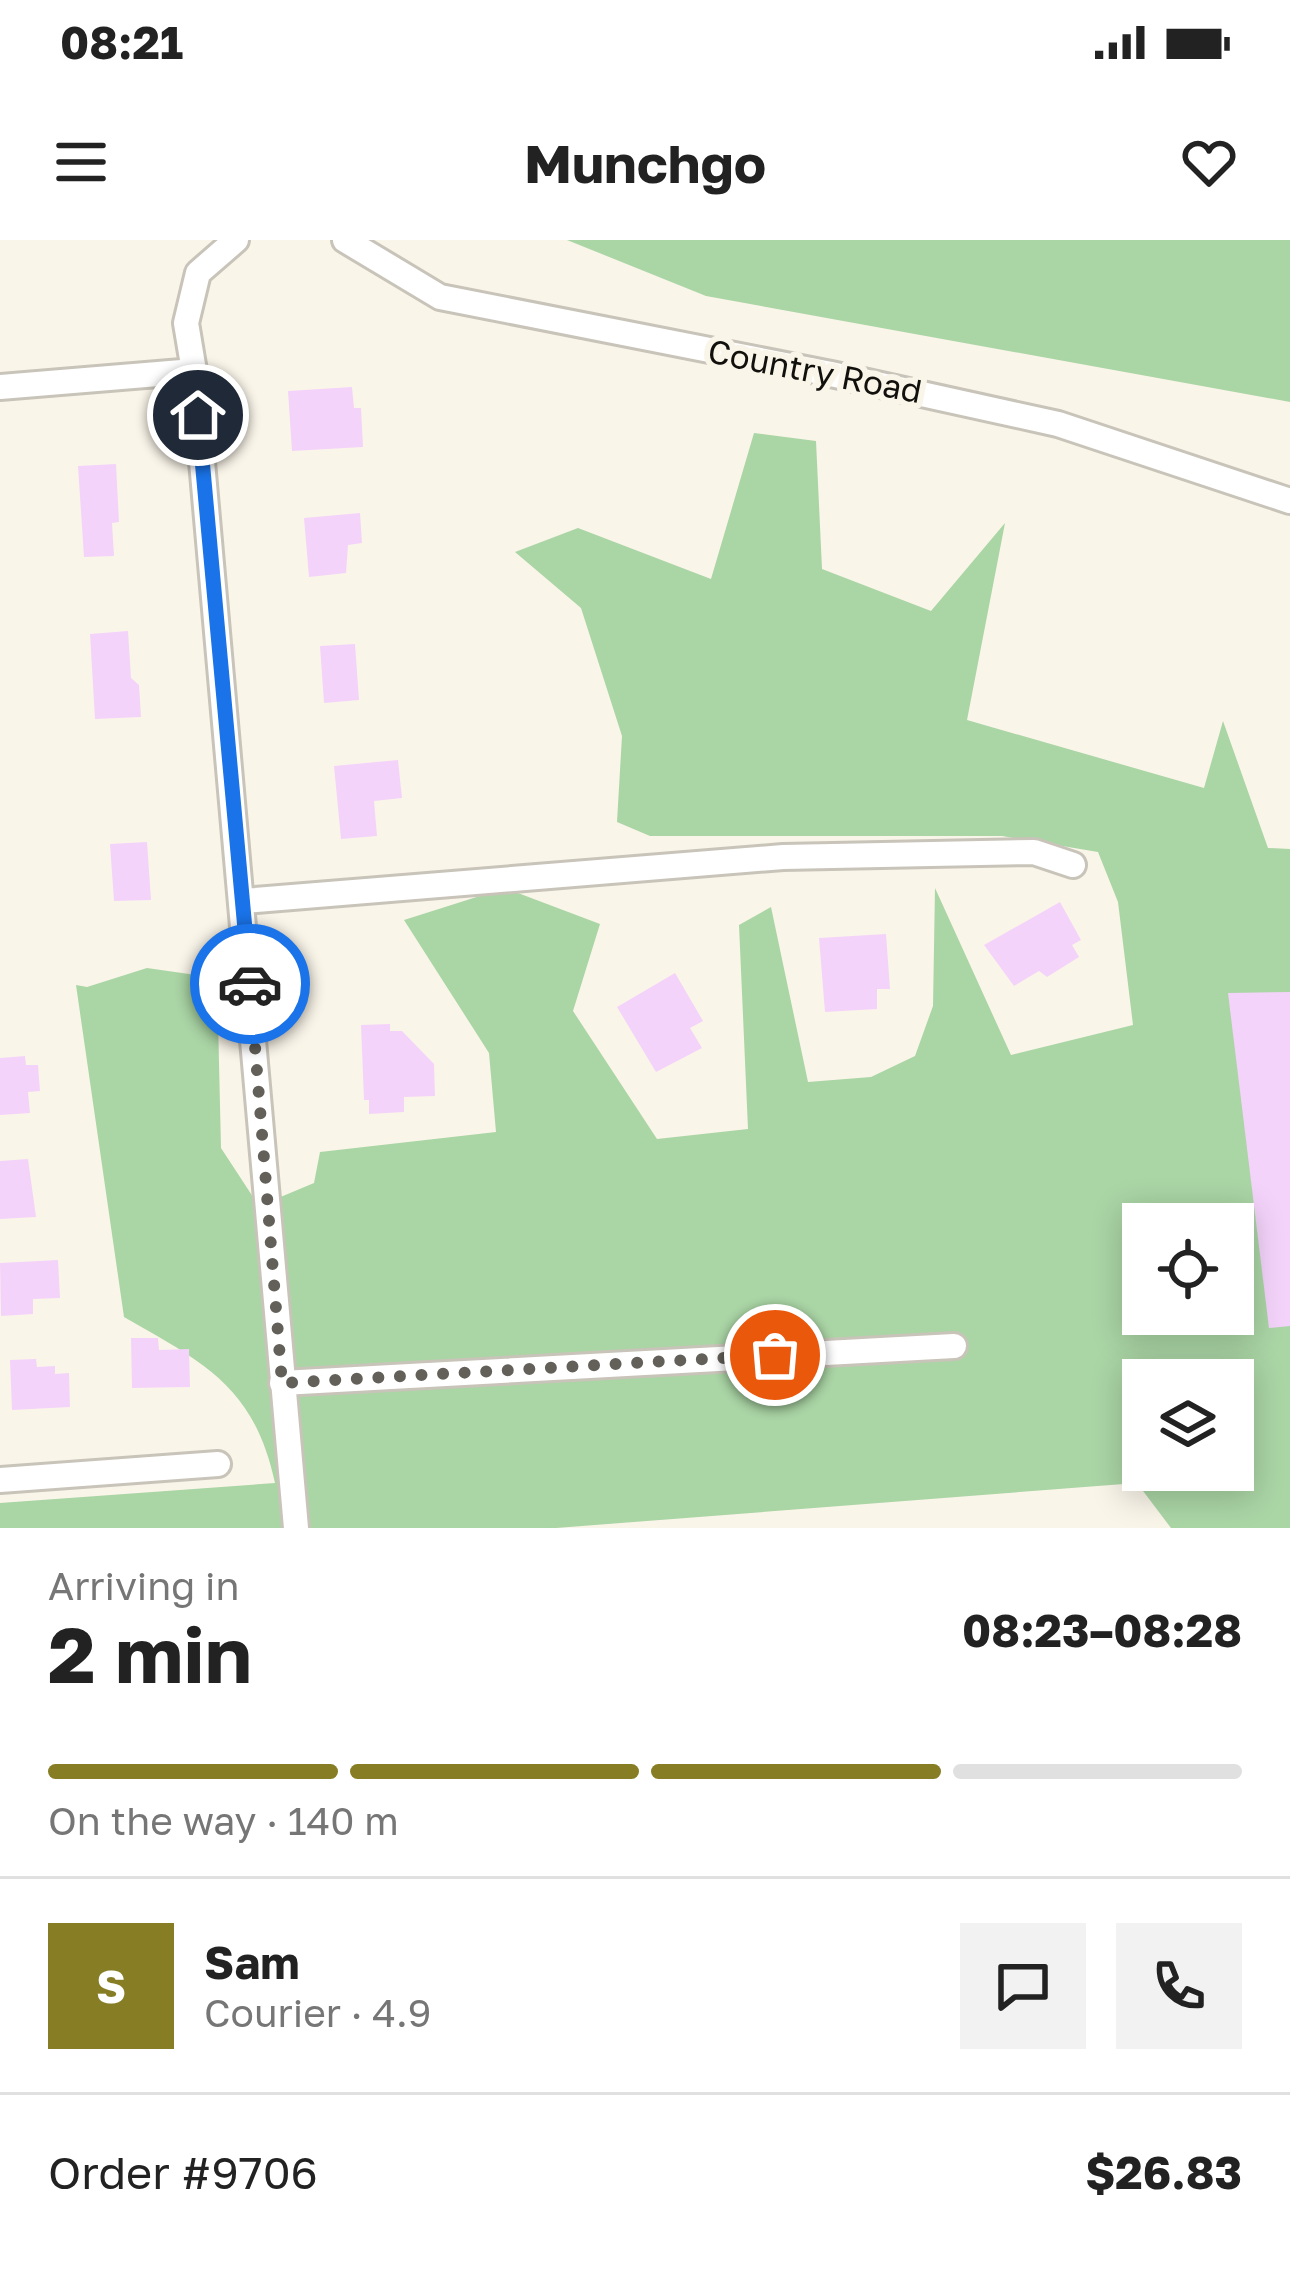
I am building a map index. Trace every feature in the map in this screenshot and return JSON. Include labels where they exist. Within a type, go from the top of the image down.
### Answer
[{"type":"street","points":[[236,240],[197,273],[186,323],[243,901],[296,1528]]},
{"type":"street","name":"Country Road","points":[[345,240],[440,297],[1058,424],[1290,501]]},
{"type":"street","points":[[0,387],[194,371]]},
{"type":"street","points":[[243,901],[783,857],[1034,852],[1073,865]]},
{"type":"street","points":[[282,1383],[954,1346]]},
{"type":"street","points":[[0,1480],[218,1464]]},
{"type":"green space","points":[[567,240],[1290,240],[1290,402],[706,296]]},
{"type":"green space","points":[[754,433],[816,441],[822,569],[931,611],[1005,523],[967,720],[1204,788],[1223,721],[1268,848],[1290,849],[1290,1528],[1171,1528],[1143,1491],[1254,1491],[1254,1359],[1122,1359],[1122,1484],[556,1528],[0,1528],[0,1503],[275,1483],[254,1423],[222,1381],[124,1317],[76,985],[87,987],[147,968],[217,978],[221,1148],[259,1206],[314,1183],[320,1152],[496,1132],[489,1053],[404,920],[505,888],[600,924],[573,1011],[657,1139],[748,1129],[739,925],[771,907],[808,1082],[871,1077],[915,1056],[933,1006],[935,888],[1011,1055],[1133,1025],[1118,902],[1098,852],[1002,836],[650,836],[617,822],[622,736],[581,608],[515,552],[578,528],[711,579]]},
{"type":"building","points":[[352,387],[354,408],[361,408],[363,447],[292,451],[288,391]]},
{"type":"building","points":[[116,464],[119,522],[112,523],[114,556],[84,557],[78,466]]},
{"type":"building","points":[[360,513],[362,543],[348,545],[346,573],[309,577],[304,518]]},
{"type":"building","points":[[128,631],[131,678],[139,685],[141,717],[95,719],[90,634]]},
{"type":"building","points":[[355,644],[359,700],[324,703],[320,646]]},
{"type":"building","points":[[398,760],[402,798],[374,801],[377,836],[341,839],[334,766]]},
{"type":"building","points":[[147,842],[151,900],[114,901],[110,844]]},
{"type":"building","points":[[1060,902],[1081,940],[1072,945],[1079,957],[1047,977],[1039,971],[1014,986],[984,945]]},
{"type":"building","points":[[886,934],[890,989],[877,989],[877,1009],[825,1012],[819,938]]},
{"type":"building","points":[[675,973],[703,1021],[690,1028],[702,1048],[656,1072],[617,1007]]},
{"type":"building","points":[[1290,992],[1290,1326],[1269,1328],[1228,993]]},
{"type":"building","points":[[390,1024],[390,1031],[402,1031],[434,1064],[435,1096],[404,1097],[404,1112],[369,1114],[369,1100],[364,1100],[361,1025]]},
{"type":"building","points":[[25,1056],[26,1065],[38,1065],[40,1091],[28,1092],[30,1113],[0,1115],[0,1058]]},
{"type":"building","points":[[28,1159],[36,1217],[0,1219],[0,1161]]},
{"type":"building","points":[[58,1260],[60,1298],[33,1299],[33,1314],[1,1316],[0,1263]]},
{"type":"building","points":[[131,1338],[158,1338],[159,1350],[189,1349],[190,1387],[132,1388]]},
{"type":"building","points":[[36,1359],[37,1367],[55,1366],[55,1374],[69,1373],[70,1407],[12,1410],[10,1360]]},
{"type":"way so far","points":[[250,984],[282,1383],[775,1355]]},
{"type":"route","points":[[198,415],[250,984]]}]
